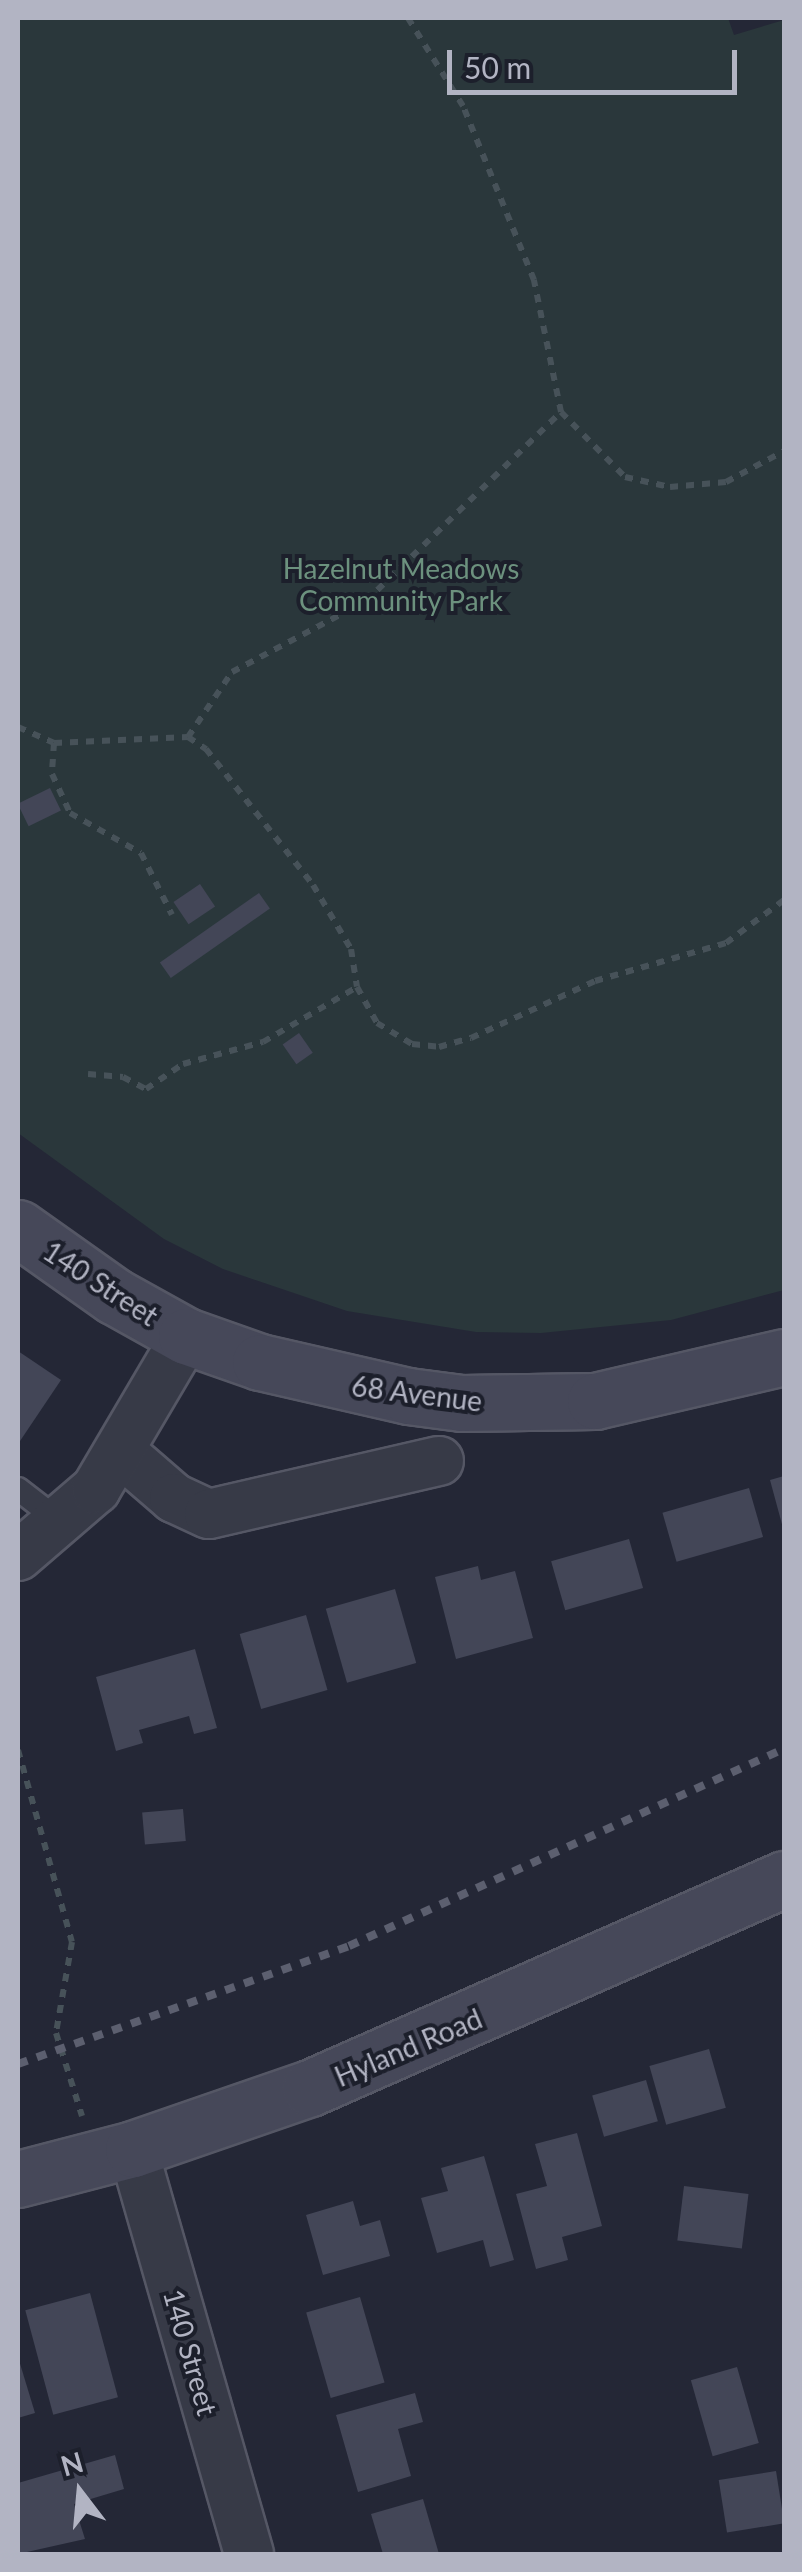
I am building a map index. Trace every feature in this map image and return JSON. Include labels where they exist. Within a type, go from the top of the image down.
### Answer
[{"type":"street","name":"140 Street","points":[[18,1228],[114,1296],[186,1336]]},
{"type":"street","name":"68 Avenue","points":[[186,1336],[348,1385],[462,1403],[595,1402],[784,1357]]},
{"type":"street","points":[[18,1556],[62,1523],[122,1454],[186,1336]]},
{"type":"street","points":[[122,1454],[174,1498],[209,1514],[440,1461]]},
{"type":"street","name":"Hyland Road","points":[[18,2180],[110,2140],[397,2053],[784,1879]]},
{"type":"street","name":"140 Street","points":[[110,2140],[249,2554]]},
{"type":"lane","points":[[18,1489],[62,1523]]},
{"type":"path","points":[[408,18],[463,106],[534,280],[560,412],[625,477],[670,487],[726,482],[784,451]]},
{"type":"path","points":[[188,737],[232,672],[366,601],[560,412]]},
{"type":"path","points":[[18,727],[54,743],[188,737],[206,749],[313,885],[351,949],[357,986],[391,1034],[439,1047],[595,980],[726,943],[784,900]]},
{"type":"path","points":[[54,743],[52,774],[70,814],[141,853],[172,916]]},
{"type":"path","points":[[88,1074],[123,1077],[146,1089],[183,1064],[262,1042],[357,986]]},
{"type":"path","points":[[18,1750],[72,1942],[56,2033],[110,2140]]},
{"type":"green space","name":"Hazelnut Meadows Community Park","points":[[18,18],[728,18],[734,35],[784,20],[784,1290],[671,1320],[541,1333],[476,1332],[347,1311],[223,1269],[164,1239],[18,1133]]},
{"type":"building","points":[[50,788],[61,810],[29,826],[18,804]]},
{"type":"building","points":[[200,884],[215,906],[189,924],[173,902]]},
{"type":"building","points":[[259,893],[270,909],[171,978],[160,962]]},
{"type":"building","points":[[299,1033],[313,1053],[296,1064],[283,1044]]},
{"type":"building","points":[[18,1351],[61,1380],[18,1444]]},
{"type":"building","points":[[784,1476],[784,1528],[783,1528],[770,1480]]},
{"type":"building","points":[[749,1488],[763,1537],[677,1562],[662,1513]]},
{"type":"building","points":[[629,1539],[643,1588],[565,1610],[551,1561]]},
{"type":"building","points":[[478,1566],[481,1580],[515,1571],[533,1638],[456,1659],[435,1577]]},
{"type":"building","points":[[395,1589],[416,1663],[347,1683],[326,1609]]},
{"type":"building","points":[[306,1615],[327,1690],[261,1709],[240,1634]]},
{"type":"building","points":[[195,1649],[217,1728],[194,1734],[189,1716],[139,1730],[143,1743],[116,1751],[96,1677]]},
{"type":"building","points":[[183,1809],[186,1841],[145,1844],[142,1813]]},
{"type":"building","points":[[709,2049],[726,2108],[666,2125],[649,2066]]},
{"type":"building","points":[[646,2080],[658,2121],[604,2137],[592,2095]]},
{"type":"building","points":[[577,2133],[602,2226],[562,2237],[568,2260],[536,2269],[516,2194],[547,2186],[535,2144]]},
{"type":"building","points":[[484,2156],[514,2260],[490,2267],[483,2240],[437,2253],[421,2198],[448,2191],[441,2168]]},
{"type":"building","points":[[684,2186],[749,2194],[742,2249],[677,2241]]},
{"type":"building","points":[[353,2201],[360,2226],[380,2220],[390,2256],[323,2275],[306,2215]]},
{"type":"building","points":[[90,2293],[118,2397],[53,2415],[25,2310]]},
{"type":"building","points":[[360,2297],[385,2383],[331,2398],[306,2312]]},
{"type":"building","points":[[18,2357],[35,2413],[18,2418]]},
{"type":"building","points":[[737,2367],[759,2443],[713,2456],[691,2380]]},
{"type":"building","points":[[415,2393],[423,2422],[398,2429],[411,2476],[358,2492],[336,2415]]},
{"type":"building","points":[[115,2455],[124,2489],[74,2504],[85,2539],[18,2554],[18,2483]]},
{"type":"building","points":[[776,2471],[784,2523],[727,2532],[719,2480]]},
{"type":"building","points":[[423,2499],[439,2554],[383,2554],[371,2514]]},
{"type":"railway","points":[[18,2064],[349,1946],[784,1749]]}]
